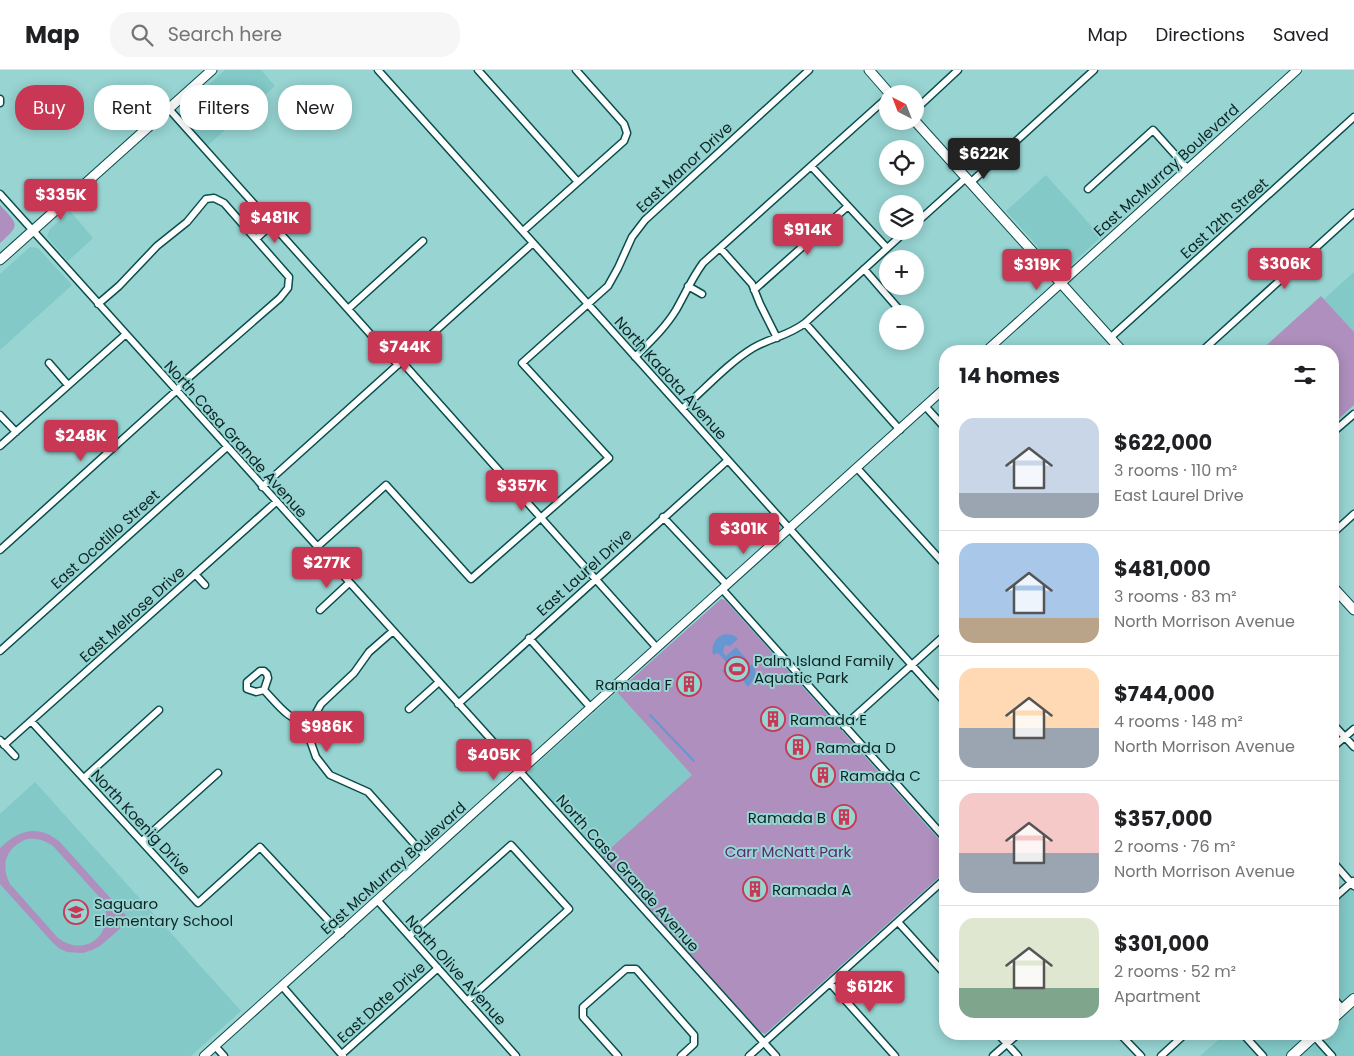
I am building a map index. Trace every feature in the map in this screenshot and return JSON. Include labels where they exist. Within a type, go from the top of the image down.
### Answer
[{"type":"main road","points":[[170,108],[212,70]]},
{"type":"main road","points":[[869,70],[882,85]]},
{"type":"main road","points":[[0,260],[146,130]]},
{"type":"main road","points":[[923,130],[1116,345]]},
{"type":"main road","points":[[1339,594],[1354,610]]},
{"type":"main road","points":[[1339,1013],[1354,999]]},
{"type":"main road","points":[[1292,1056],[1310,1040]]},
{"type":"street","name":"North Kadota Avenue","points":[[378,70],[939,695]]},
{"type":"street","points":[[478,70],[578,182]]},
{"type":"street","points":[[523,231],[624,141],[627,134],[624,124],[576,70]]},
{"type":"street","name":"East Manor Drive","points":[[317,547],[386,485],[471,579],[609,458],[522,363],[608,286],[632,237],[645,220],[809,70]]},
{"type":"street","points":[[924,102],[958,70]]},
{"type":"street","points":[[924,217],[1094,70]]},
{"type":"street","name":"East McMurray Boulevard","points":[[993,344],[1297,70]]},
{"type":"street","points":[[0,98],[0,103]]},
{"type":"street","points":[[635,357],[658,334],[676,310],[688,286],[703,263],[879,105]]},
{"type":"street","points":[[170,110],[348,309],[400,363],[658,648]]},
{"type":"street","name":"East 12th Street","points":[[1110,338],[1354,117]]},
{"type":"street","points":[[1088,189],[1153,130],[1187,168]]},
{"type":"street","points":[[811,166],[887,248]]},
{"type":"street","name":"North Casa Grande Avenue","points":[[0,194],[776,1056]]},
{"type":"street","points":[[0,550],[187,379],[280,298],[288,288],[289,277],[224,203],[214,198],[206,199],[187,222],[157,246],[119,286],[98,304]]},
{"type":"street","points":[[754,290],[848,206]]},
{"type":"street","points":[[1209,345],[1354,213]]},
{"type":"street","points":[[256,239],[272,224]]},
{"type":"street","points":[[682,409],[743,354],[756,346],[795,331],[896,240]]},
{"type":"street","points":[[348,309],[423,242]]},
{"type":"street","points":[[262,486],[533,242]]},
{"type":"street","points":[[720,248],[752,284],[777,338]]},
{"type":"street","points":[[864,269],[895,305]]},
{"type":"street","points":[[688,286],[702,294]]},
{"type":"street","points":[[805,323],[900,430]]},
{"type":"street","points":[[0,446],[126,334]]},
{"type":"street","points":[[49,363],[68,385]]},
{"type":"street","name":"East McMurray Boulevard","points":[[204,1056],[939,393]]},
{"type":"street","points":[[925,406],[939,421]]},
{"type":"street","points":[[1339,427],[1354,414]]},
{"type":"street","points":[[0,415],[16,432]]},
{"type":"street","name":"East Ocotillo Street","points":[[0,651],[227,447]]},
{"type":"street","name":"East Laurel Drive","points":[[458,704],[728,460]]},
{"type":"street","points":[[857,468],[939,558]]},
{"type":"street","name":"East Melrose Drive","points":[[2,743],[31,721],[276,502]]},
{"type":"street","points":[[1339,528],[1354,514]]},
{"type":"street","points":[[663,517],[844,726],[939,831]]},
{"type":"street","points":[[195,574],[205,585]]},
{"type":"street","points":[[320,610],[349,583]]},
{"type":"street","points":[[393,631],[369,652],[354,673],[321,704],[310,724],[310,740],[316,757],[330,774],[368,792],[426,857]]},
{"type":"street","points":[[529,638],[591,708]]},
{"type":"street","points":[[844,726],[939,640]]},
{"type":"street","points":[[409,709],[438,682]]},
{"type":"street","points":[[264,690],[292,718],[299,722],[310,724]]},
{"type":"street","points":[[84,778],[159,710]]},
{"type":"street","name":"North Koenig Drive","points":[[31,721],[198,903],[260,847],[341,934]]},
{"type":"street","points":[[1339,742],[1354,729]]},
{"type":"street","points":[[1339,731],[1354,747]]},
{"type":"street","points":[[2,743],[14,756]]},
{"type":"street","points":[[142,841],[218,773]]},
{"type":"street","points":[[409,936],[511,845],[569,909],[467,1001]]},
{"type":"street","points":[[1339,868],[1353,883],[1339,894]]},
{"type":"street","points":[[750,1056],[939,884]]},
{"type":"street","name":"North Olive Avenue","points":[[378,901],[516,1056]]},
{"type":"street","points":[[898,922],[939,967]]},
{"type":"street","name":"East Date Drive","points":[[342,1055],[438,968]]},
{"type":"street","points":[[618,1056],[583,1017],[582,1011],[583,1007],[626,970],[636,969],[694,1034],[694,1044],[681,1056]]},
{"type":"street","points":[[830,984],[895,1056]]},
{"type":"street","points":[[282,986],[342,1055]]},
{"type":"street","points":[[1339,1005],[1343,1009]]},
{"type":"street","points":[[1004,1040],[1018,1056]]},
{"type":"street","points":[[993,1056],[1011,1040]]},
{"type":"street","points":[[1125,1040],[1140,1056]]},
{"type":"street","points":[[1161,1056],[1178,1040]]},
{"type":"street","points":[[1248,1040],[1263,1056]]},
{"type":"street","points":[[1319,1040],[1332,1056]]},
{"type":"street","points":[[215,1046],[224,1056]]},
{"type":"shaded area","points":[[225,70],[261,70],[275,86],[268,92],[268,85],[209,85]]},
{"type":"shaded area","points":[[191,130],[225,130],[206,147]]},
{"type":"shaded area","points":[[1046,175],[1101,237],[1065,270],[1059,270],[1006,211]]},
{"type":"shaded area","points":[[70,211],[93,238],[68,261],[47,236],[50,229]]},
{"type":"shaded area","points":[[30,247],[38,248],[72,285],[0,350],[0,274]]},
{"type":"shaded area","points":[[1354,272],[1354,332],[1324,299]]},
{"type":"shaded area","points":[[726,634],[733,635],[738,639],[730,646],[725,645],[723,652],[726,656],[736,647],[750,663],[740,671],[742,673],[752,664],[755,670],[755,677],[748,687],[737,673],[729,679],[722,671],[728,664],[718,653],[713,655],[715,642],[719,637]]},
{"type":"shaded area","points":[[617,692],[693,775],[602,856],[530,776],[529,771]]},
{"type":"shaded area","name":"Saguaro Elementary School","points":[[35,782],[241,1011],[191,1056],[0,1056],[0,814]]},
{"type":"shaded area","points":[[1354,885],[1354,1056],[1200,1056],[1218,1040],[1339,1040],[1339,899]]},
{"type":"green space","points":[[0,205],[15,224],[11,232],[0,243]]},
{"type":"green space","points":[[1321,296],[1354,332],[1354,405],[1339,419],[1339,345],[1267,345]]},
{"type":"green space","name":"Carr McNatt Park","points":[[721,599],[725,600],[939,839],[939,877],[765,1034],[760,1032],[602,856],[692,775],[617,692]]},
{"type":"green space","points":[[31,831],[43,832],[60,842],[130,920],[100,946],[83,953],[67,952],[60,949],[0,884],[0,848],[14,837]],"holes":[[[31,839],[41,840],[53,846],[103,901],[106,913],[102,932],[88,944],[79,946],[69,944],[58,938],[10,884],[5,870],[7,857],[20,842]]]},
{"type":"waterway","points":[[650,715],[694,761]]},
{"type":"place","name":"Palm Island Family Aquatic Park","points":[[737,669]]},
{"type":"place","name":"Ramada F","points":[[689,684]]},
{"type":"place","name":"Ramada E","points":[[773,719]]},
{"type":"place","name":"Ramada D","points":[[798,747]]},
{"type":"place","name":"Ramada C","points":[[823,775]]},
{"type":"place","name":"Ramada B","points":[[844,817]]},
{"type":"place","name":"Ramada A","points":[[755,889]]},
{"type":"place","name":"Saguaro Elementary School","points":[[76,912]]}]
